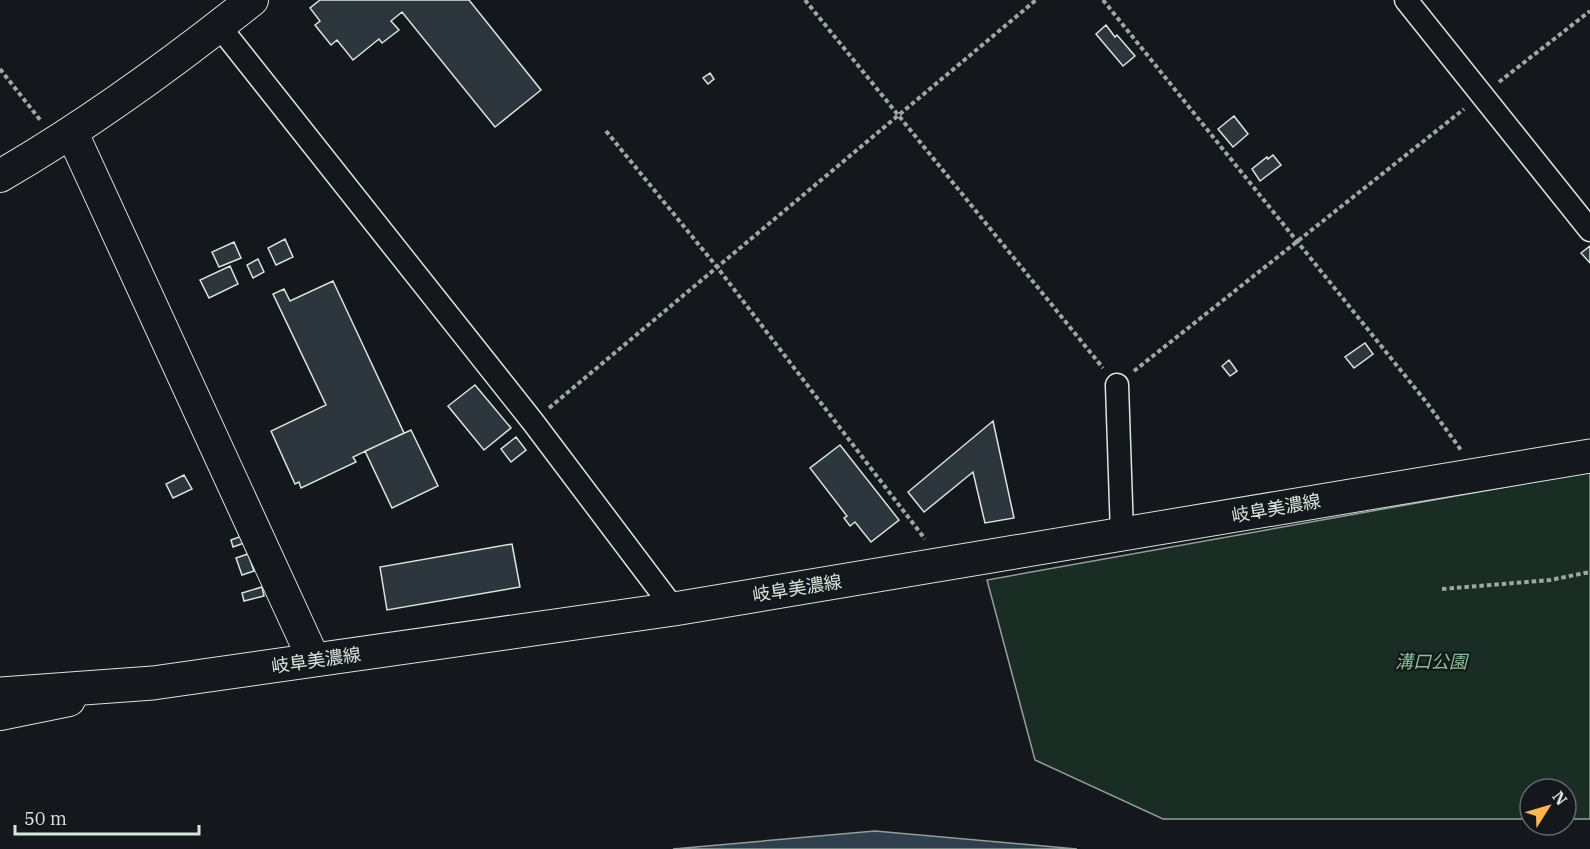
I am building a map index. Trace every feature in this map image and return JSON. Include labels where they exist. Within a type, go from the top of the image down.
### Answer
[{"type":"main road","name":"岐阜美濃線","points":[[0,694],[153,683],[674,609],[1590,456]]},
{"type":"street","points":[[0,176],[65,138],[252,0]]},
{"type":"street","points":[[1406,0],[1590,230]]},
{"type":"street","points":[[219,26],[533,422],[674,609]]},
{"type":"street","points":[[65,138],[314,660]]},
{"type":"street","points":[[1117,385],[1122,534]]},
{"type":"street","points":[[0,714],[153,683]]},
{"type":"path","points":[[805,0],[1117,385],[1590,11]]},
{"type":"path","points":[[533,422],[1036,0]]},
{"type":"path","points":[[1103,0],[1427,403],[1479,474]]},
{"type":"path","points":[[0,69],[65,138]]},
{"type":"path","points":[[606,131],[717,267],[944,564]]},
{"type":"path","points":[[1442,589],[1550,580],[1590,572]]},
{"type":"green space","name":"溝口公園","points":[[1590,472],[1590,819],[1578,819],[1578,777],[1518,777],[1518,819],[1163,819],[1035,760],[987,580]]},
{"type":"water","points":[[875,831],[1077,849],[673,849]]},
{"type":"building","points":[[320,0],[469,0],[541,90],[495,127],[402,12],[391,21],[399,30],[382,43],[379,39],[353,60],[337,40],[331,45],[315,25],[320,21],[310,8]]},
{"type":"building","points":[[1106,25],[1135,56],[1123,66],[1096,34]]},
{"type":"building","points":[[710,73],[714,79],[708,84],[703,78]]},
{"type":"building","points":[[1234,116],[1248,134],[1233,147],[1218,129]]},
{"type":"building","points":[[1273,155],[1281,165],[1260,181],[1252,169]]},
{"type":"building","points":[[285,239],[293,257],[276,265],[268,248]]},
{"type":"building","points":[[234,242],[241,258],[219,267],[212,252]]},
{"type":"building","points":[[1590,246],[1590,263],[1581,253]]},
{"type":"building","points":[[258,259],[264,272],[253,278],[247,265]]},
{"type":"building","points":[[230,266],[238,284],[209,298],[200,280]]},
{"type":"building","points":[[333,281],[404,433],[353,457],[356,462],[301,488],[299,482],[295,484],[271,431],[326,405],[273,294],[284,289],[290,301]]},
{"type":"building","points":[[1365,343],[1373,354],[1354,368],[1345,357]]},
{"type":"building","points":[[1229,360],[1237,371],[1230,376],[1222,366]]},
{"type":"building","points":[[475,385],[511,428],[484,450],[448,406]]},
{"type":"building","points":[[993,421],[1014,518],[985,523],[973,472],[924,512],[908,492]]},
{"type":"building","points":[[411,430],[438,486],[392,508],[365,451]]},
{"type":"building","points":[[516,437],[526,450],[511,462],[501,449]]},
{"type":"building","points":[[840,445],[899,520],[871,542],[855,522],[850,526],[844,518],[847,516],[810,468]]},
{"type":"building","points":[[184,475],[192,489],[173,498],[166,484]]},
{"type":"building","points":[[242,536],[244,543],[233,547],[231,540]]},
{"type":"building","points":[[512,544],[520,587],[387,610],[380,567]]},
{"type":"building","points":[[248,554],[254,571],[242,575],[236,558]]},
{"type":"building","points":[[262,587],[264,596],[244,601],[242,593]]}]
